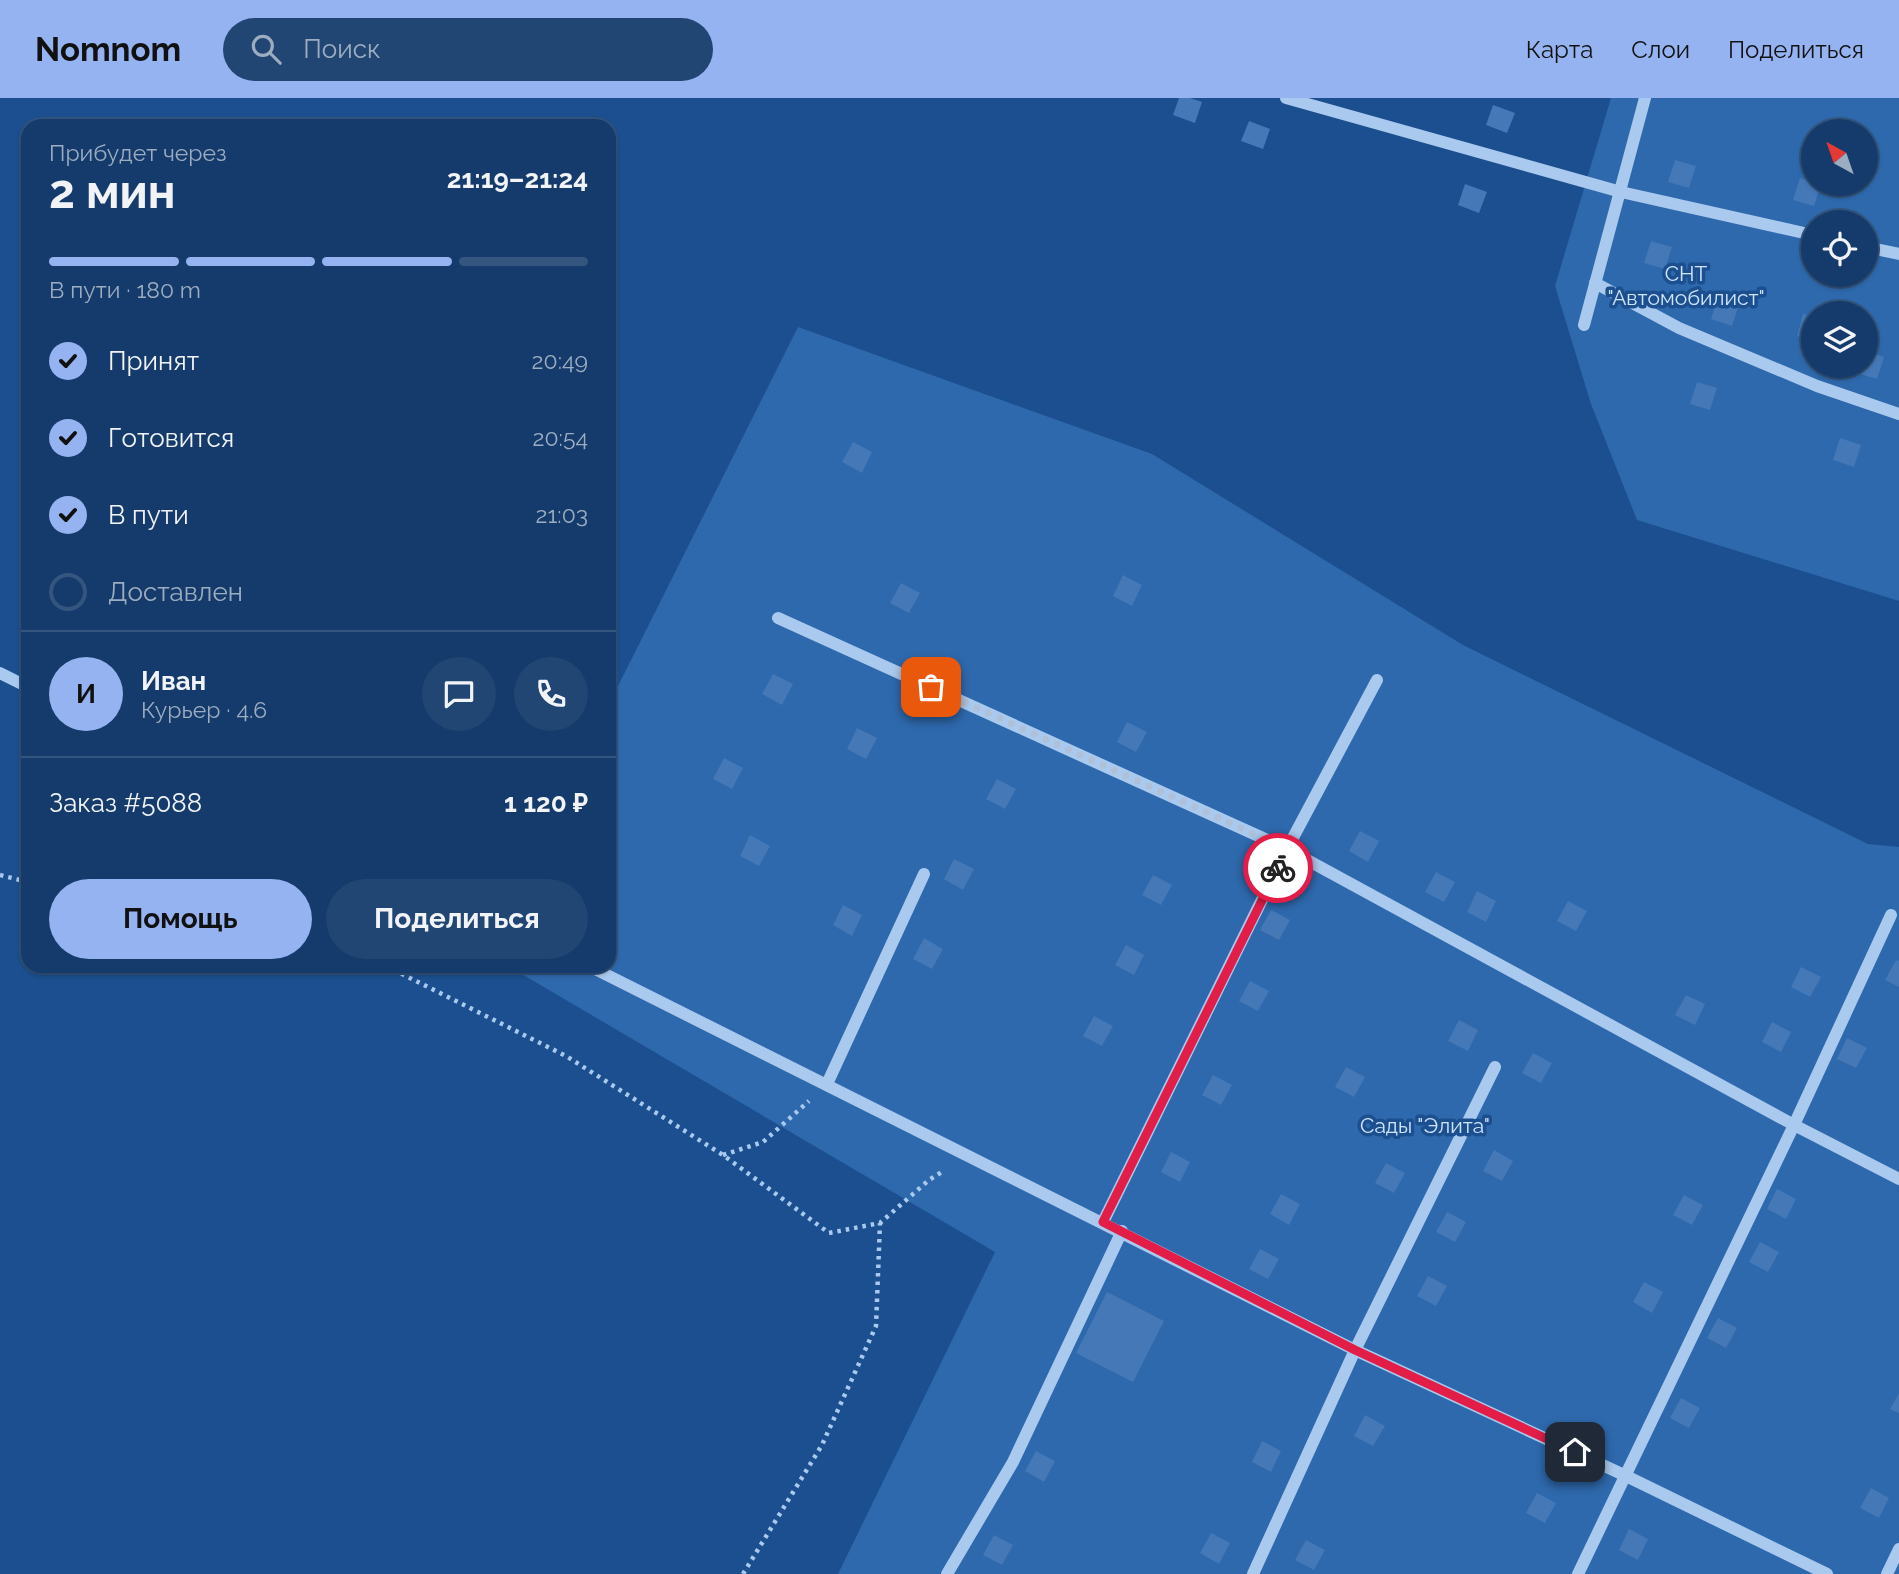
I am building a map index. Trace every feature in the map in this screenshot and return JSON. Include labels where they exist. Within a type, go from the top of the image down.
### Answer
[{"type":"street","points":[[1286,98],[1621,191],[1801,232]]},
{"type":"street","points":[[1584,325],[1645,98]]},
{"type":"street","points":[[1878,250],[1899,254]]},
{"type":"street","points":[[1595,284],[1679,328],[1817,386],[1899,414]]},
{"type":"street","points":[[778,618],[1287,849],[1794,1125],[1899,1179]]},
{"type":"street","points":[[0,673],[21,684]]},
{"type":"street","points":[[1103,1222],[1287,849],[1377,680]]},
{"type":"street","points":[[827,1084],[924,874]]},
{"type":"street","points":[[1578,1574],[1794,1125],[1891,915]]},
{"type":"street","points":[[603,973],[1355,1350],[1624,1475],[1827,1574]]},
{"type":"street","points":[[1254,1574],[1355,1350],[1495,1067]]},
{"type":"street","points":[[947,1574],[1013,1462],[1122,1231]]},
{"type":"street","points":[[1887,1574],[1899,1549]]},
{"type":"path","points":[[0,875],[21,880]]},
{"type":"path","points":[[400,973],[566,1056],[723,1155],[830,1233],[880,1223],[929,1180],[968,1155]]},
{"type":"path","points":[[723,1155],[763,1142],[827,1084]]},
{"type":"path","points":[[743,1574],[822,1445],[876,1326],[880,1223]]},
{"type":"green space","name":"СНТ \"Автомобилист\"","points":[[1611,98],[1899,98],[1899,601],[1637,520],[1591,404],[1555,286]]},
{"type":"green space","name":"Сады \"Элита\"","points":[[798,327],[1152,454],[1463,645],[1868,844],[1899,847],[1899,1574],[838,1574],[995,1252],[520,973],[616,973],[616,690]]},
{"type":"building","points":[[1179,98],[1202,102],[1195,123],[1173,115]]},
{"type":"building","points":[[1493,105],[1515,113],[1507,133],[1486,125]]},
{"type":"building","points":[[1249,121],[1270,129],[1263,149],[1241,141]]},
{"type":"building","points":[[1675,160],[1696,166],[1689,188],[1668,182]]},
{"type":"building","points":[[1800,178],[1801,196],[1817,196],[1814,206],[1793,200]]},
{"type":"building","points":[[1465,184],[1487,192],[1479,213],[1458,205]]},
{"type":"building","points":[[1651,241],[1672,247],[1665,269],[1644,263]]},
{"type":"building","points":[[1718,297],[1739,304],[1732,326],[1711,319]]},
{"type":"building","points":[[1801,321],[1801,337],[1797,336]]},
{"type":"building","points":[[1878,355],[1884,357],[1878,376]]},
{"type":"building","points":[[1697,382],[1717,388],[1710,410],[1690,404]]},
{"type":"building","points":[[1840,438],[1861,445],[1854,467],[1833,460]]},
{"type":"building","points":[[853,442],[872,452],[862,473],[842,462]]},
{"type":"building","points":[[1123,575],[1142,585],[1132,606],[1113,596]]},
{"type":"building","points":[[901,583],[920,593],[909,613],[890,603]]},
{"type":"building","points":[[773,674],[793,684],[782,705],[762,694]]},
{"type":"building","points":[[1127,722],[1147,732],[1136,752],[1117,742]]},
{"type":"building","points":[[857,728],[877,738],[866,759],[847,749]]},
{"type":"building","points":[[724,758],[743,768],[732,789],[713,779]]},
{"type":"building","points":[[997,779],[1016,789],[1005,809],[986,799]]},
{"type":"building","points":[[1360,831],[1379,841],[1368,862],[1349,851]]},
{"type":"building","points":[[750,835],[770,846],[759,866],[740,856]]},
{"type":"building","points":[[954,859],[974,869],[963,890],[944,879]]},
{"type":"building","points":[[1436,872],[1455,882],[1444,902],[1425,892]]},
{"type":"building","points":[[1153,875],[1172,885],[1161,905],[1142,895]]},
{"type":"building","points":[[1477,891],[1496,901],[1486,922],[1467,912]]},
{"type":"building","points":[[1568,901],[1587,911],[1576,931],[1557,921]]},
{"type":"building","points":[[843,905],[862,915],[852,936],[833,925]]},
{"type":"building","points":[[1271,910],[1290,920],[1279,940],[1260,930]]},
{"type":"building","points":[[924,938],[943,949],[932,969],[913,959]]},
{"type":"building","points":[[1126,945],[1144,955],[1134,975],[1115,965]]},
{"type":"building","points":[[1896,960],[1899,961],[1899,987],[1885,980]]},
{"type":"building","points":[[1801,967],[1821,977],[1810,997],[1791,987]]},
{"type":"building","points":[[1250,981],[1269,991],[1258,1011],[1239,1001]]},
{"type":"building","points":[[1686,995],[1705,1004],[1695,1025],[1675,1015]]},
{"type":"building","points":[[1094,1016],[1113,1026],[1102,1046],[1083,1036]]},
{"type":"building","points":[[1459,1020],[1478,1030],[1468,1051],[1448,1041]]},
{"type":"building","points":[[1772,1022],[1791,1032],[1781,1052],[1762,1042]]},
{"type":"building","points":[[1847,1038],[1867,1048],[1856,1068],[1837,1059]]},
{"type":"building","points":[[1533,1053],[1552,1063],[1541,1083],[1522,1073]]},
{"type":"building","points":[[1346,1067],[1365,1077],[1354,1097],[1335,1087]]},
{"type":"building","points":[[1213,1075],[1232,1085],[1221,1105],[1202,1095]]},
{"type":"building","points":[[1494,1150],[1513,1161],[1502,1181],[1483,1171]]},
{"type":"building","points":[[1171,1152],[1190,1162],[1180,1182],[1161,1172]]},
{"type":"building","points":[[1386,1163],[1405,1173],[1394,1193],[1375,1183]]},
{"type":"building","points":[[1777,1189],[1796,1199],[1786,1219],[1767,1209]]},
{"type":"building","points":[[1281,1194],[1300,1204],[1289,1225],[1270,1214]]},
{"type":"building","points":[[1684,1195],[1703,1205],[1692,1225],[1673,1215]]},
{"type":"building","points":[[1447,1212],[1466,1222],[1455,1242],[1436,1232]]},
{"type":"building","points":[[1760,1242],[1779,1252],[1768,1272],[1749,1262]]},
{"type":"building","points":[[1260,1249],[1279,1259],[1268,1279],[1249,1269]]},
{"type":"building","points":[[1428,1276],[1447,1286],[1436,1306],[1417,1296]]},
{"type":"building","points":[[1644,1282],[1663,1292],[1652,1313],[1633,1302]]},
{"type":"building","points":[[1107,1292],[1164,1321],[1133,1382],[1076,1353]]},
{"type":"building","points":[[1718,1318],[1737,1328],[1726,1348],[1707,1338]]},
{"type":"building","points":[[1899,1393],[1899,1413],[1890,1409]]},
{"type":"building","points":[[1681,1398],[1700,1408],[1689,1428],[1670,1418]]},
{"type":"building","points":[[1365,1415],[1385,1426],[1373,1446],[1354,1436]]},
{"type":"building","points":[[1262,1441],[1281,1451],[1271,1472],[1252,1462]]},
{"type":"building","points":[[1036,1451],[1055,1461],[1044,1482],[1025,1471]]},
{"type":"building","points":[[1871,1488],[1889,1498],[1879,1518],[1860,1508]]},
{"type":"building","points":[[1537,1493],[1556,1503],[1545,1523],[1526,1513]]},
{"type":"building","points":[[1629,1529],[1648,1539],[1638,1560],[1619,1550]]},
{"type":"building","points":[[1211,1533],[1230,1543],[1219,1564],[1200,1553]]},
{"type":"building","points":[[994,1535],[1013,1545],[1002,1565],[983,1555]]},
{"type":"building","points":[[1306,1540],[1325,1550],[1314,1570],[1295,1560]]},
{"type":"way so far","points":[[931,687],[1287,849],[1278,868]]},
{"type":"route","points":[[1278,868],[1103,1222],[1355,1350],[1575,1452]]}]
